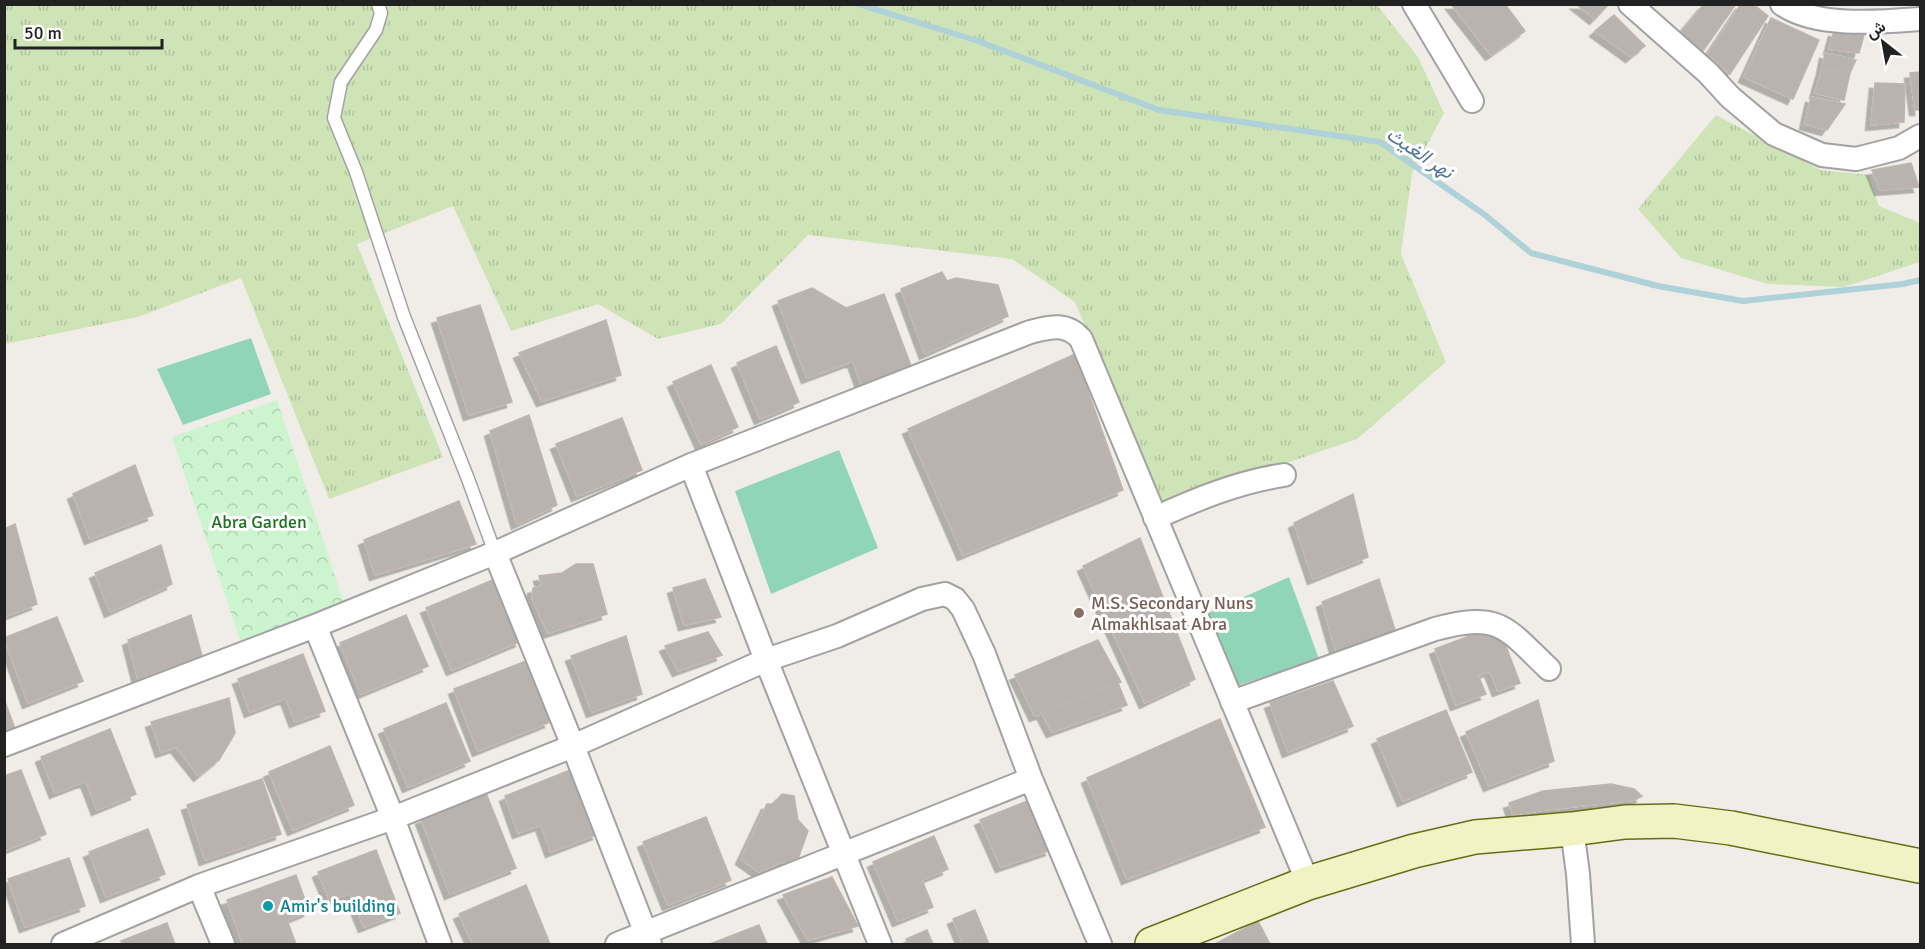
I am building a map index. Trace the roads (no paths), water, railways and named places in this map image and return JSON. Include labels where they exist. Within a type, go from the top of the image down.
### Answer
[{"type":"main road","points":[[1152,945],[1308,884],[1414,851],[1475,837],[1572,830],[1625,822],[1674,821],[1731,828],[1920,866]]},
{"type":"street","points":[[1414,4],[1472,101]]},
{"type":"street","points":[[1630,4],[1708,73],[1730,97],[1774,134],[1822,155],[1856,159],[1899,148],[1920,136]]},
{"type":"street","points":[[1782,4],[1792,11],[1838,21],[1875,22],[1910,15]]},
{"type":"street","points":[[4,745],[315,626],[495,553],[691,465],[1030,332],[1063,327],[1074,332],[1081,339],[1308,884]]},
{"type":"street","points":[[691,465],[880,945]]},
{"type":"street","points":[[1155,518],[1221,490],[1284,475]]},
{"type":"street","points":[[495,553],[648,939]]},
{"type":"street","points":[[63,945],[199,886],[393,818],[573,746],[766,660],[837,636],[921,599],[945,594],[955,599],[963,609],[984,654],[1031,779],[1100,945]]},
{"type":"street","points":[[1232,702],[1435,629],[1464,621],[1488,621],[1497,624],[1514,636],[1549,669]]},
{"type":"street","points":[[315,626],[393,818],[440,945]]},
{"type":"street","points":[[617,945],[648,939],[844,853],[1031,779]]},
{"type":"street","points":[[1572,830],[1578,874],[1582,945]]},
{"type":"street","points":[[199,886],[223,945]]},
{"type":"lane","points":[[378,4],[381,13],[376,30],[341,82],[334,118],[356,172],[404,316],[495,553]]},
{"type":"waterway","name":"نهر الغيث","points":[[858,4],[978,41],[1159,110],[1380,142],[1485,215],[1531,253],[1658,286],[1743,301],[1903,284],[1920,280]]},
{"type":"place","name":"M.S. Secondary Nuns Almakhlsaat Abra","points":[[1079,613]]},
{"type":"place","name":"Amir's building","points":[[268,906]]},
{"type":"park label","name":"Abra Garden","points":[[259,522]]}]
